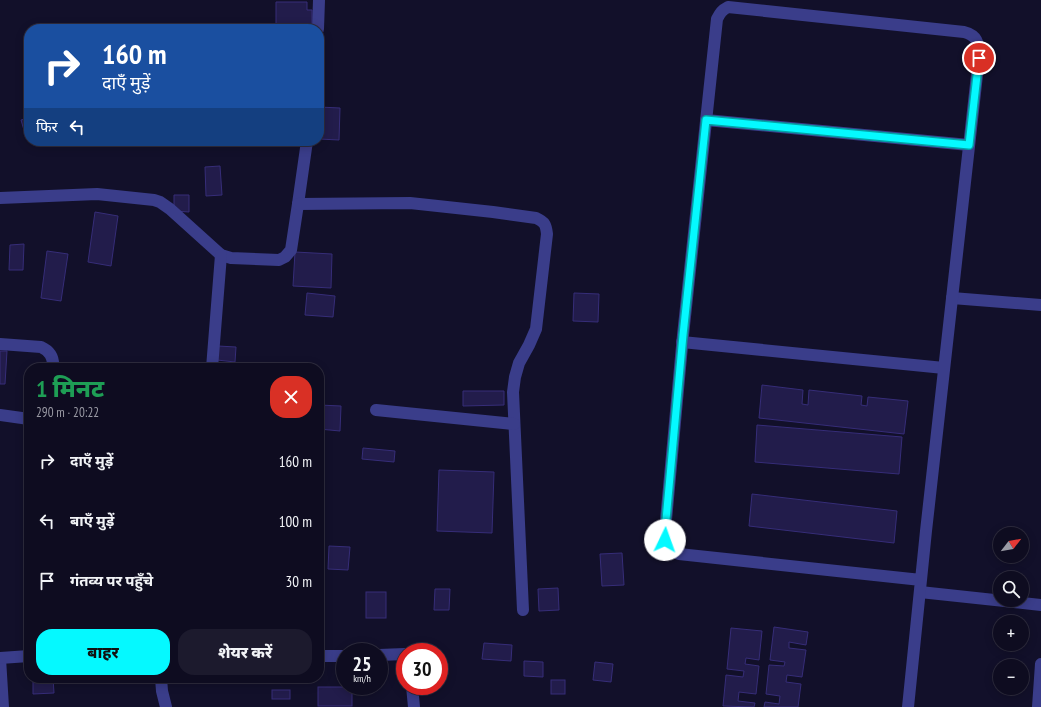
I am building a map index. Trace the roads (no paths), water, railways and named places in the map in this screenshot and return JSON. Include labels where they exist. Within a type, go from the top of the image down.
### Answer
[{"type":"street","points":[[318,24],[319,0]]},
{"type":"street","points":[[908,707],[920,586],[979,58],[978,44],[975,38],[964,32],[733,8],[724,10],[717,18],[682,342],[666,520],[665,540],[669,548],[672,552],[678,554],[920,586],[1041,605]]},
{"type":"street","points":[[706,120],[969,145]]},
{"type":"street","points":[[0,198],[97,194],[154,200],[170,209],[221,255],[231,258],[279,260],[285,257],[291,250],[306,146]]},
{"type":"street","points":[[298,204],[410,203],[536,218],[542,221],[546,226],[547,234],[536,329],[519,363],[513,392],[523,610]]},
{"type":"street","points":[[212,363],[221,255]]},
{"type":"street","points":[[952,298],[1041,305]]},
{"type":"street","points":[[682,342],[944,368]]},
{"type":"street","points":[[0,344],[41,347],[49,353],[54,363]]},
{"type":"street","points":[[376,410],[514,424]]},
{"type":"street","points":[[0,415],[24,418]]},
{"type":"street","points":[[3,707],[0,658],[24,656]]},
{"type":"street","points":[[324,656],[336,656]]},
{"type":"street","points":[[1038,707],[1041,664]]},
{"type":"street","points":[[161,683],[166,707]]},
{"type":"street","points":[[413,695],[414,707]]}]
